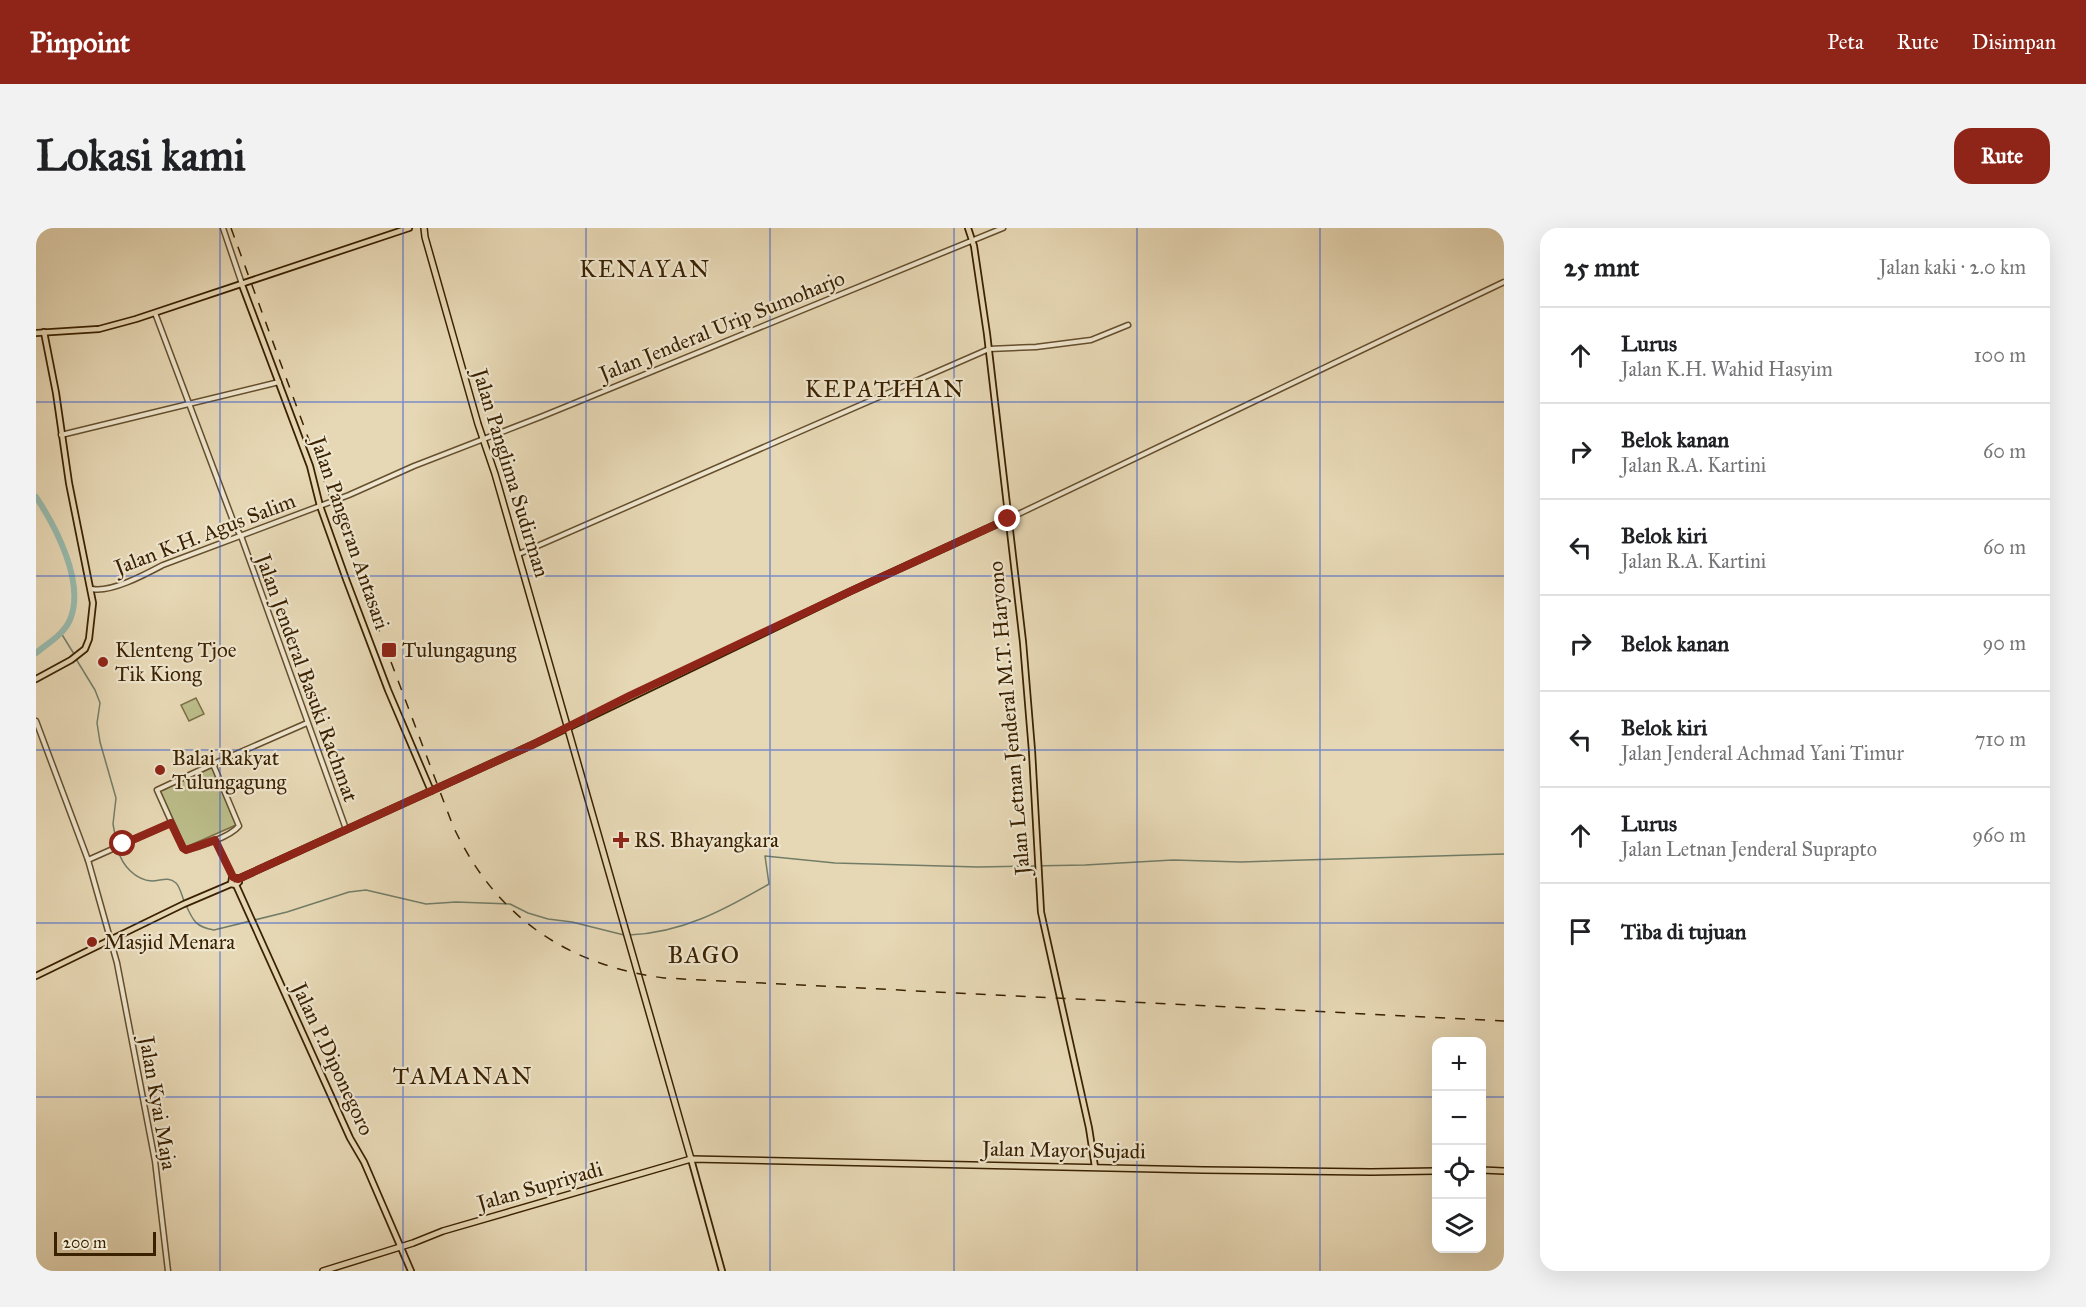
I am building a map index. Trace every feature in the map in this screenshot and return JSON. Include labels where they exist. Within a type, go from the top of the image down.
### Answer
[{"type":"highway","name":"Jalan Panglima Sudirman","points":[[424,228],[432,265],[519,554],[691,1159]]},
{"type":"highway","name":"Jalan Mayor Sujadi","points":[[691,1159],[1371,1172],[1432,1171]]},
{"type":"highway","name":"Jalan Supriyadi","points":[[323,1271],[442,1231],[691,1159]]},
{"type":"highway","points":[[1486,1170],[1504,1171]]},
{"type":"main road","points":[[36,333],[99,329],[242,285],[409,228]]},
{"type":"main road","name":"Jalan Letnan Jenderal M.T. Haryono","points":[[968,228],[972,240],[989,349],[1028,696],[1041,912],[1089,1128],[1095,1167]]},
{"type":"main road","name":"Jalan Pangeran Antasari","points":[[242,285],[310,466],[320,506],[388,690],[431,790]]},
{"type":"main road","points":[[36,679],[64,664],[85,649],[89,639],[93,603],[44,332]]},
{"type":"main road","points":[[36,975],[192,900],[234,885],[235,878],[568,727],[851,591],[1008,519]]},
{"type":"main road","name":"Jalan P.Diponegoro","points":[[234,885],[350,1138],[364,1162],[411,1271]]},
{"type":"main road","points":[[691,1159],[722,1271]]},
{"type":"street","points":[[223,228],[242,285]]},
{"type":"street","name":"Jalan Jenderal Urip Sumoharjo","points":[[483,439],[1003,228]]},
{"type":"street","points":[[1008,519],[1504,282]]},
{"type":"street","name":"Jalan Jenderal Basuki Rachmat","points":[[155,313],[235,526],[241,536],[346,829]]},
{"type":"street","points":[[519,554],[989,349],[1036,347],[1091,340],[1128,325]]},
{"type":"street","points":[[61,435],[279,382]]},
{"type":"street","name":"Jalan K.H. Agus Salim","points":[[92,589],[104,589],[320,506],[483,439]]},
{"type":"street","name":"Jalan Kyai Maja","points":[[36,721],[88,860],[110,941],[127,1012],[155,1161],[168,1271]]},
{"type":"street","points":[[213,764],[239,824],[236,830],[186,850],[171,823],[158,789],[213,764],[307,723]]},
{"type":"street","points":[[88,860],[171,823]]},
{"type":"street","points":[[215,840],[235,878]]},
{"type":"green space","points":[[196,698],[204,714],[189,721],[181,705]]},
{"type":"green space","points":[[212,767],[236,825],[184,848],[159,791]]},
{"type":"waterway","points":[[36,497],[52,523],[66,555],[74,587],[74,603],[69,623],[36,653]]},
{"type":"waterway","points":[[61,633],[74,654]]},
{"type":"waterway","points":[[76,659],[95,690],[100,703],[97,723],[116,798],[113,824],[117,845]]},
{"type":"waterway","points":[[118,850],[126,866],[135,875],[152,881],[167,879],[173,881],[180,889],[184,901]]},
{"type":"waterway","points":[[629,935],[685,925],[736,903],[769,884],[765,856],[835,863],[978,867],[1085,865],[1173,860],[1241,862],[1504,854]]},
{"type":"waterway","points":[[186,905],[196,922],[214,930],[287,912],[349,892],[366,890],[426,904],[456,902],[510,904],[548,919],[572,922],[624,935]]},
{"type":"railway","points":[[231,228],[381,636]]},
{"type":"railway","points":[[391,662],[453,826],[470,858],[490,886],[512,910],[538,931],[565,948],[596,961],[664,978],[1504,1021]]},
{"type":"place","name":"Tulungagung","points":[[389,650]]},
{"type":"place","name":"Klenteng Tjoe Tik Kiong","points":[[103,662]]},
{"type":"place","name":"Balai Rakyat Tulungagung","points":[[160,770]]},
{"type":"place","name":"RS. Bhayangkara","points":[[621,840]]},
{"type":"place","name":"Masjid Menara","points":[[92,942]]},
{"type":"district","name":"KENAYAN","points":[[645,269]]},
{"type":"district","name":"KEPATIHAN","points":[[885,389]]},
{"type":"district","name":"BAGO","points":[[704,955]]},
{"type":"district","name":"TAMANAN","points":[[463,1076]]},
{"type":"route","points":[[123,844],[171,823],[186,850],[215,840],[233,877],[238,879],[534,744],[629,696],[1008,519]]}]
